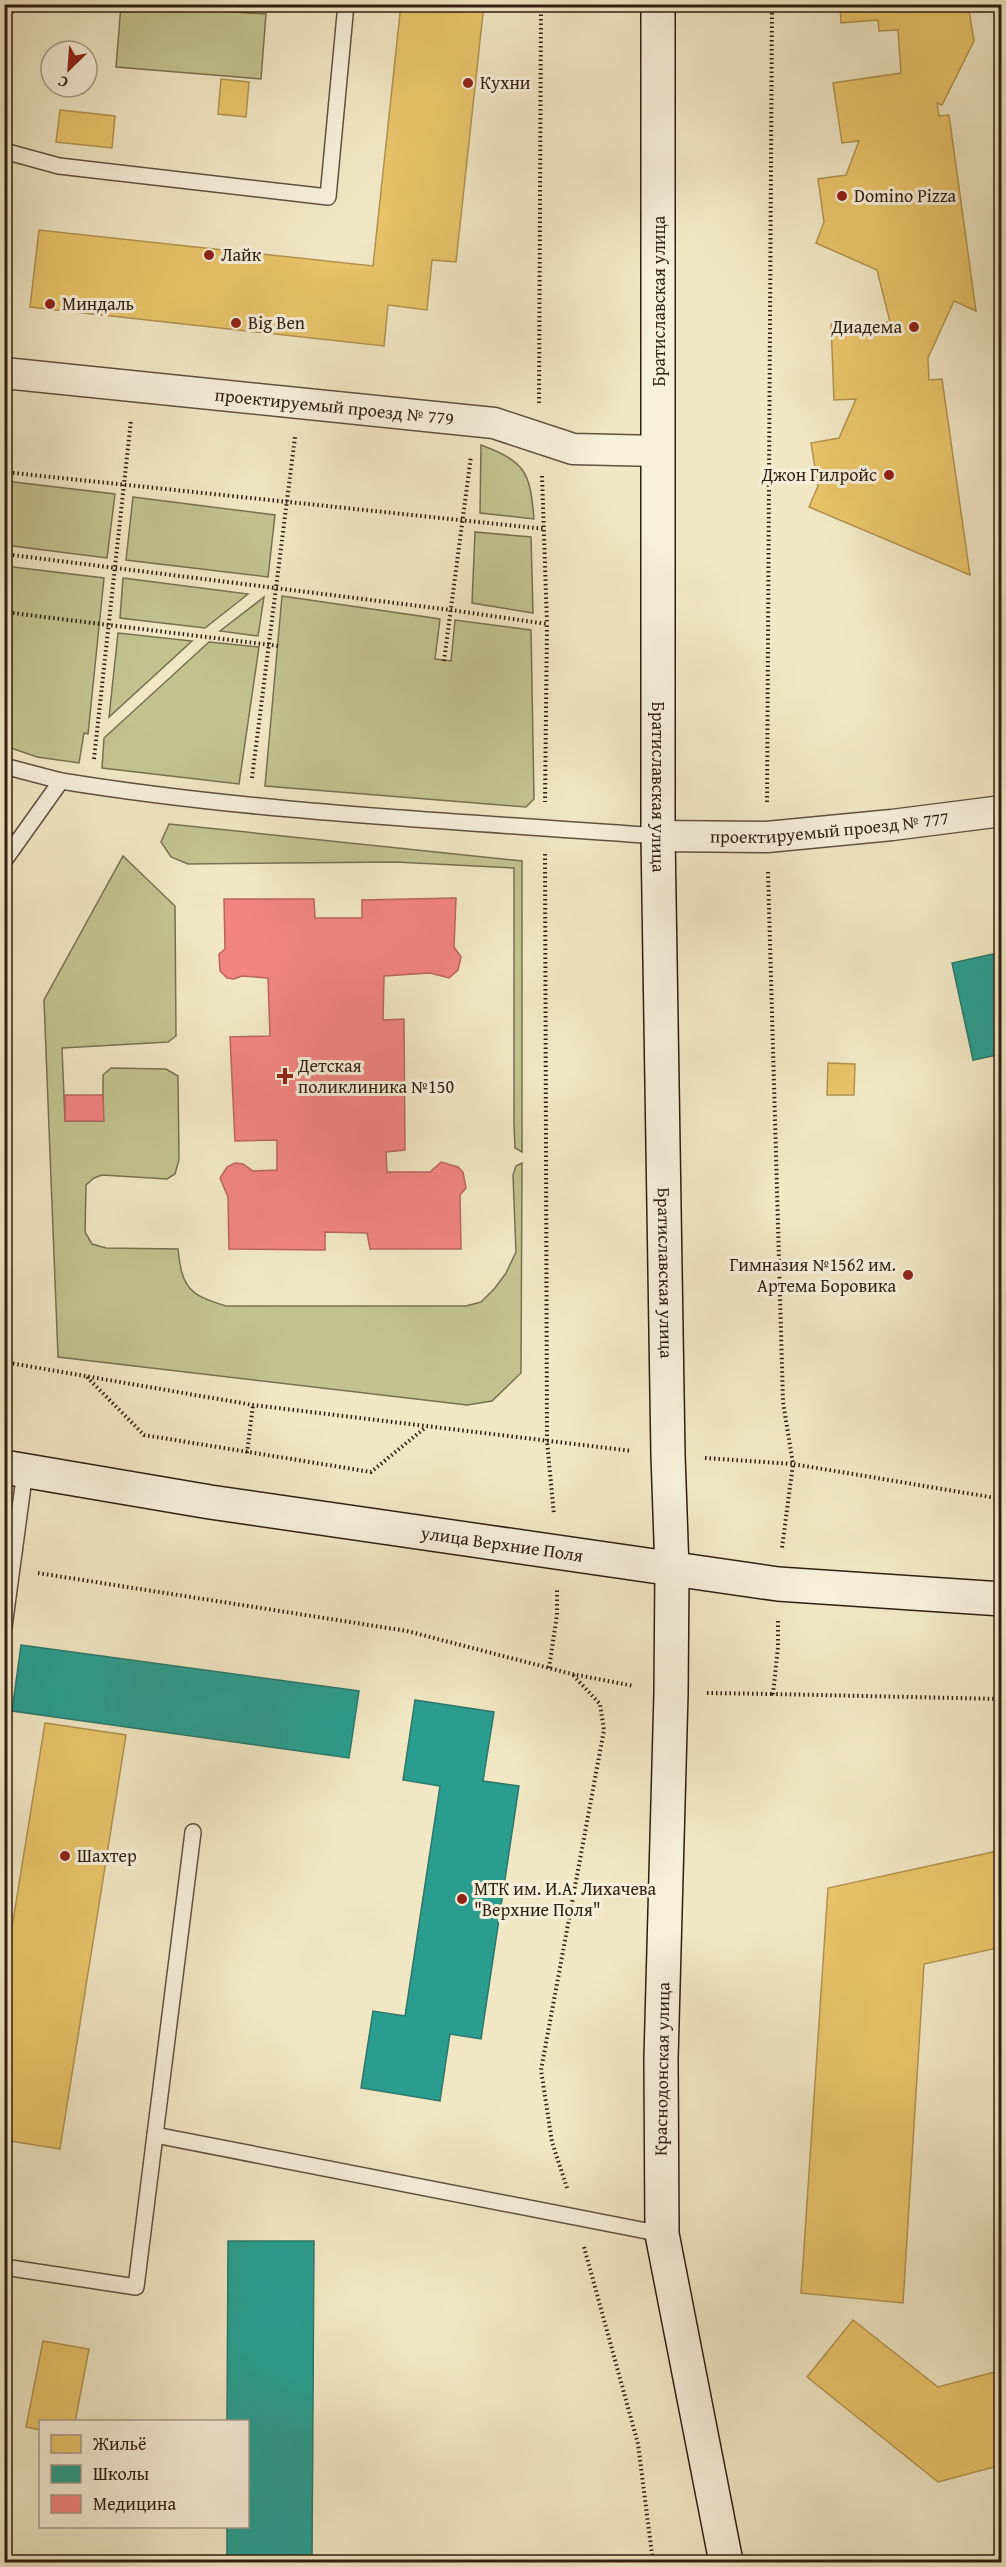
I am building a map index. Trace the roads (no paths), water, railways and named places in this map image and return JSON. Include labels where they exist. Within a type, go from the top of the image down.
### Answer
[{"type":"main road","name":"Братиславская улица","points":[[658,4],[658,836],[668,1455],[672,1570]]},
{"type":"main road","name":"улица Верхние Поля","points":[[15,1469],[210,1502],[778,1584],[1002,1599]]},
{"type":"main road","name":"Краснодонская улица","points":[[672,1570],[661,2059],[662,2234],[726,2562]]},
{"type":"street","name":"проектируемый проезд № 779","points":[[4,373],[494,423],[539,440],[573,449],[659,451]]},
{"type":"street","name":"проектируемый проезд № 777","points":[[658,836],[767,837],[892,825],[1002,811]]},
{"type":"lane","points":[[4,151],[59,166],[328,197],[346,4]]},
{"type":"lane","points":[[4,766],[61,781],[91,786],[249,806],[658,836]]},
{"type":"lane","points":[[4,861],[61,781]]},
{"type":"lane","points":[[4,1626],[12,1569],[15,1469]]},
{"type":"lane","points":[[4,2267],[136,2287],[193,1832]]},
{"type":"lane","points":[[155,2135],[662,2234]]},
{"type":"place","name":"Кухни","points":[[468,83]]},
{"type":"place","name":"Domino Pizza","points":[[842,196]]},
{"type":"place","name":"Лайк","points":[[209,255]]},
{"type":"place","name":"Миндаль","points":[[50,304]]},
{"type":"place","name":"Big Ben","points":[[236,323]]},
{"type":"place","name":"Диадема","points":[[914,327]]},
{"type":"place","name":"Джон Гилройс","points":[[889,475]]},
{"type":"place","name":"Детская поликлиника №150","points":[[285,1076]]},
{"type":"place","name":"Гимназия №1562 им. Артема Боровика","points":[[908,1275]]},
{"type":"place","name":"Шахтер","points":[[65,1856]]},
{"type":"place","name":"МТК им. И.А. Лихачева \"Верхние Поля\"","points":[[462,1899]]}]
